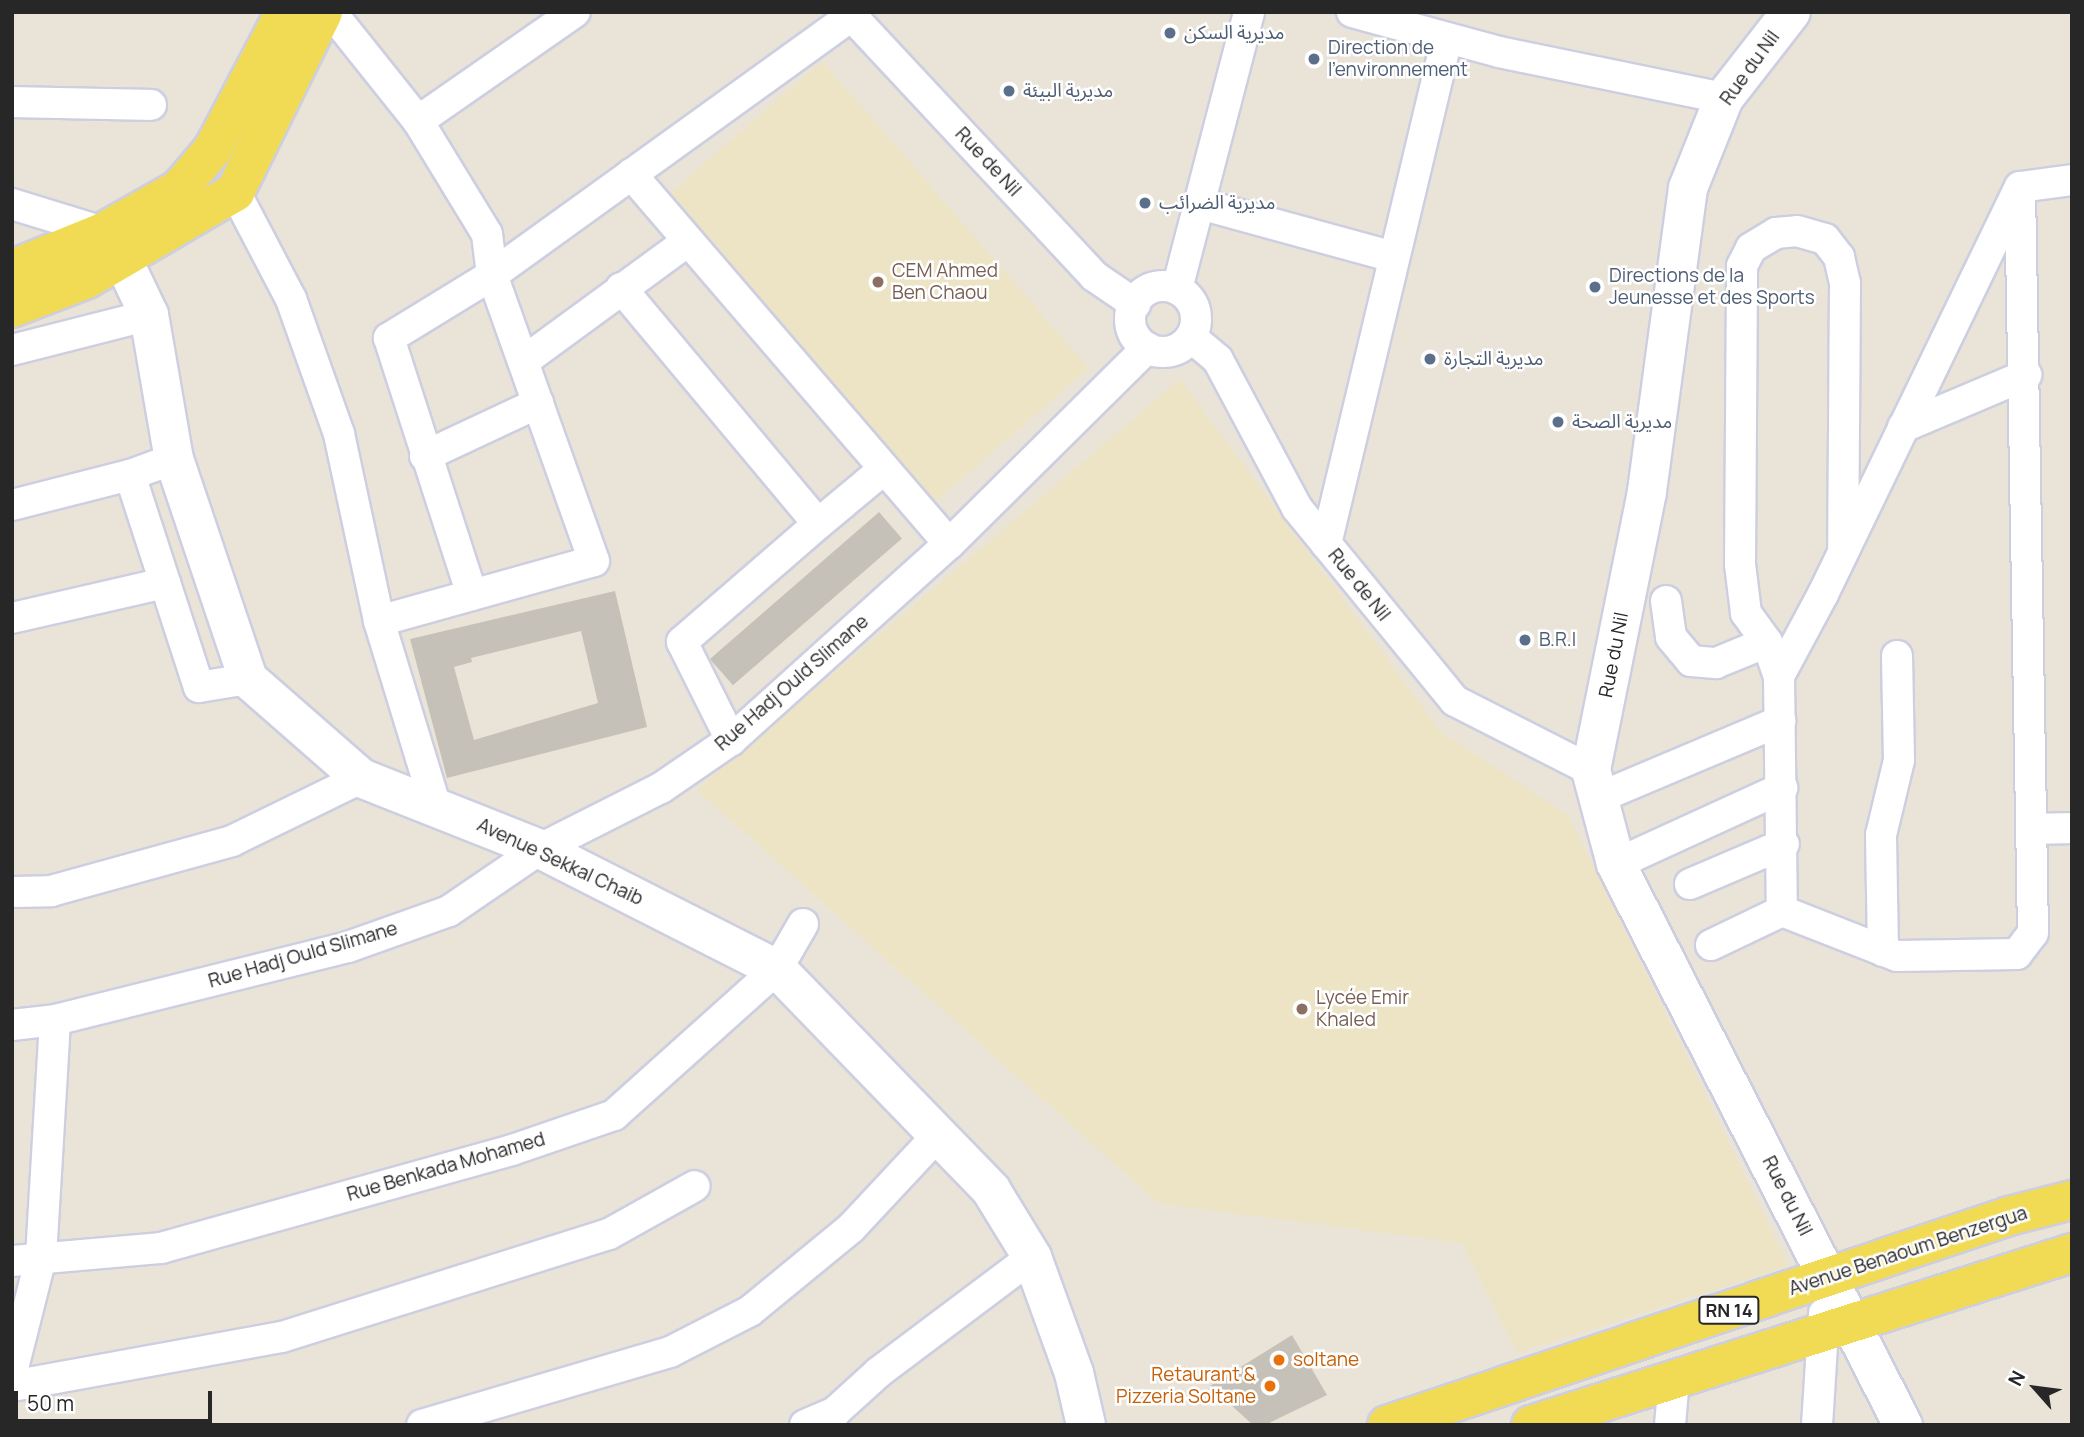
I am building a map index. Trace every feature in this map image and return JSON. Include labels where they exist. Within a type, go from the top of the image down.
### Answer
[{"type":"main road","points":[[12,308],[113,246],[235,192],[323,12]]},
{"type":"main road","points":[[12,269],[113,246],[179,189],[214,149],[277,15]]},
{"type":"main road","name":"Avenue Benaoum Benzergua","points":[[1387,1425],[1828,1277],[2072,1200]]},
{"type":"main road","name":"RN 14","points":[[1531,1425],[2072,1253]]},
{"type":"street","points":[[331,12],[418,121],[487,234],[492,275],[594,561],[379,621]]},
{"type":"street","points":[[418,121],[575,12]]},
{"type":"street","points":[[1177,289],[1249,12]]},
{"type":"street","points":[[1352,12],[1447,38],[1724,98]]},
{"type":"street","name":"Rue du Nil","points":[[1791,12],[1724,98],[1688,188],[1647,492],[1595,784],[1616,864],[1828,1277],[1837,1327],[1903,1425]]},
{"type":"street","points":[[472,595],[389,338],[492,275],[851,13]]},
{"type":"street","name":"Rue de Nil","points":[[851,13],[1094,276],[1135,304]]},
{"type":"street","points":[[1326,544],[1447,38]]},
{"type":"street","points":[[12,102],[151,106]]},
{"type":"street","points":[[631,174],[948,544]]},
{"type":"street","points":[[2020,187],[2072,180]]},
{"type":"street","points":[[1711,945],[1782,911],[1897,956],[2017,954],[2033,933],[2026,375],[2020,187]]},
{"type":"street","points":[[1779,676],[1843,552],[2020,187]]},
{"type":"street","points":[[235,192],[291,299],[339,434],[379,621],[435,804]]},
{"type":"street","points":[[12,204],[113,246],[149,315],[174,459],[248,679],[199,687],[130,475]]},
{"type":"street","points":[[1200,204],[1394,257]]},
{"type":"street","points":[[1782,911],[1784,844],[1779,676],[1767,642],[1746,613],[1740,564],[1742,266],[1751,248],[1776,233],[1797,231],[1825,239],[1839,257],[1845,283],[1843,552]]},
{"type":"street","points":[[524,361],[688,241]]},
{"type":"street","points":[[1155,287],[1177,289],[1196,313],[1191,337],[1168,352],[1147,348],[1133,331],[1135,304],[1155,287]]},
{"type":"street","points":[[621,288],[818,524]]},
{"type":"street","points":[[12,350],[149,315]]},
{"type":"street","name":"Rue de Nil","points":[[1191,337],[1218,360],[1297,508],[1455,701],[1595,784]]},
{"type":"street","name":"Rue Hadj Ould Slimane","points":[[12,1024],[55,1020],[361,942],[449,911],[540,849],[661,788],[731,740],[948,544],[1147,348]]},
{"type":"street","points":[[1903,427],[2026,375]]},
{"type":"street","points":[[425,456],[538,403]]},
{"type":"street","points":[[12,505],[130,475],[174,459]]},
{"type":"street","points":[[731,740],[682,642],[884,469]]},
{"type":"street","points":[[12,618],[165,583]]},
{"type":"street","points":[[1666,601],[1671,637],[1691,661],[1716,663],[1767,642]]},
{"type":"street","points":[[1883,951],[1881,835],[1899,760],[1897,656]]},
{"type":"street","name":"Avenue Sekkal Chaib","points":[[248,679],[361,778],[435,804],[540,849],[777,969],[991,1190],[1032,1257],[1073,1373],[1087,1425]]},
{"type":"street","points":[[1595,784],[1780,721]]},
{"type":"street","points":[[12,892],[51,891],[232,841],[361,778]]},
{"type":"street","points":[[1616,864],[1782,789]]},
{"type":"street","points":[[2032,829],[2072,828]]},
{"type":"street","points":[[1690,884],[1784,844]]},
{"type":"street","name":"Rue Benkada Mohamed","points":[[27,1259],[161,1248],[512,1150],[614,1115],[777,969],[803,924]]},
{"type":"street","points":[[12,1372],[55,1020]]},
{"type":"street","points":[[422,1425],[670,1352],[750,1311],[850,1227],[939,1134]]},
{"type":"street","points":[[12,1386],[282,1338],[609,1234],[695,1186]]},
{"type":"street","points":[[805,1425],[835,1412],[879,1372],[1032,1257]]},
{"type":"street","points":[[1817,1425],[1837,1327]]},
{"type":"street","points":[[1670,1425],[1674,1378]]},
{"type":"shaded area","name":"CEM Ahmed Ben Chaou","points":[[822,61],[1089,368],[934,503],[667,195]]},
{"type":"shaded area","name":"Lycée Emir Khaled","points":[[1180,379],[1441,732],[1568,815],[1789,1266],[1517,1353],[1462,1243],[1159,1204],[697,790]]},
{"type":"building","points":[[879,512],[902,538],[733,685],[710,659]]},
{"type":"building","points":[[615,591],[647,727],[447,778],[410,639]],"holes":[[[581,631],[598,703],[474,740],[454,667],[472,662],[471,658]]]},
{"type":"building","name":"soltane","points":[[1292,1335],[1327,1395],[1265,1425],[1253,1425],[1210,1386]]},
{"type":"place","name":"مديرية السكن","points":[[1170,33]]},
{"type":"place","name":"Direction de l'environnement","points":[[1314,59]]},
{"type":"place","name":"مديرية البيئة","points":[[1009,91]]},
{"type":"place","name":"مديرية الضرائب","points":[[1145,203]]},
{"type":"place","name":"CEM Ahmed Ben Chaou","points":[[878,282]]},
{"type":"place","name":"Directions de la Jeunesse et des Sports","points":[[1595,287]]},
{"type":"place","name":"مديرية التجارة","points":[[1430,359]]},
{"type":"place","name":"مديرية الصحة","points":[[1558,422]]},
{"type":"place","name":"B.R.I","points":[[1525,640]]},
{"type":"place","name":"Lycée Emir Khaled","points":[[1302,1009]]},
{"type":"place","name":"soltane","points":[[1279,1360]]},
{"type":"place","name":"Retaurant & Pizzeria Soltane","points":[[1270,1386]]}]
